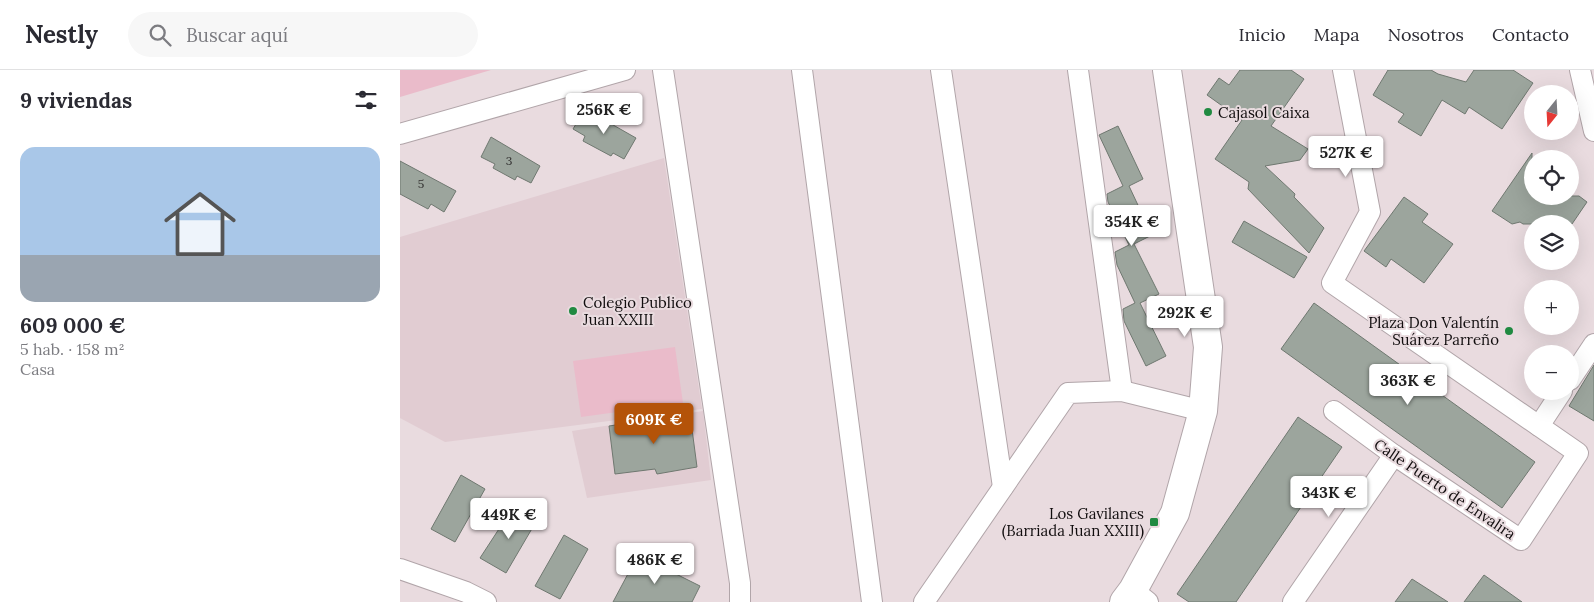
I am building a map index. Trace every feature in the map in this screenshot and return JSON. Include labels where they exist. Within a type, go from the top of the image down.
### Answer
[{"type":"street","points":[[400,134],[625,70]]},
{"type":"street","points":[[663,70],[740,583],[740,602]]},
{"type":"street","points":[[802,70],[872,602]]},
{"type":"street","points":[[941,70],[1003,487]]},
{"type":"street","points":[[1078,70],[1122,391]]},
{"type":"street","points":[[1135,598],[1175,513],[1203,411],[1208,347],[1167,70]]},
{"type":"street","points":[[1343,70],[1370,212],[1332,283],[1539,426],[1556,400]]},
{"type":"street","points":[[1580,70],[1594,132]]},
{"type":"street","points":[[1579,366],[1594,344]]},
{"type":"street","points":[[924,602],[1068,393],[1122,391],[1203,411]]},
{"type":"street","name":"Calle Puerto de Envalira","points":[[1334,410],[1394,455],[1521,540],[1578,453],[1539,426]]},
{"type":"street","points":[[1293,602],[1394,455]]},
{"type":"street","points":[[400,569],[466,592],[486,602]]},
{"type":"shaded area","points":[[400,70],[491,70],[400,97]]},
{"type":"shaded area","points":[[664,158],[702,409],[445,442],[400,418],[400,237]]},
{"type":"shaded area","points":[[675,347],[683,403],[581,417],[573,361]]},
{"type":"shaded area","points":[[703,411],[711,480],[587,498],[572,431]]},
{"type":"building","points":[[1240,70],[1291,70],[1304,79],[1271,126],[1308,149],[1300,160],[1265,166],[1295,194],[1294,197],[1324,228],[1309,253],[1248,189],[1249,182],[1215,159],[1242,120],[1207,95],[1219,78],[1229,85]]},
{"type":"building","points":[[1388,70],[1431,70],[1438,74],[1466,82],[1474,70],[1513,70],[1533,83],[1532,85],[1524,85],[1524,96],[1502,129],[1469,107],[1465,114],[1442,100],[1421,136],[1398,122],[1404,114],[1373,95]]},
{"type":"building","points":[[585,109],[636,138],[624,159],[613,153],[611,156],[583,141],[585,136],[573,129]]},
{"type":"building","points":[[1118,126],[1143,179],[1129,186],[1152,235],[1134,244],[1159,294],[1140,303],[1166,356],[1146,366],[1124,321],[1123,309],[1135,303],[1117,265],[1115,252],[1129,245],[1108,202],[1107,194],[1123,186],[1099,135]]},
{"type":"building","points":[[491,137],[540,166],[531,183],[517,176],[515,180],[493,168],[495,164],[481,157]]},
{"type":"building","points":[[400,161],[456,191],[444,212],[431,204],[428,209],[400,194]]},
{"type":"building","points":[[1524,165],[1524,205],[1579,205],[1579,196],[1587,202],[1578,215],[1524,215],[1524,224],[1520,222],[1512,224],[1492,211]]},
{"type":"building","points":[[1404,197],[1428,214],[1422,222],[1453,244],[1424,283],[1391,259],[1386,267],[1364,251]]},
{"type":"building","points":[[1244,221],[1307,257],[1294,278],[1232,242]]},
{"type":"building","points":[[1314,303],[1535,462],[1502,508],[1281,349]]},
{"type":"building","points":[[1594,365],[1594,421],[1569,406],[1573,400],[1579,400],[1579,390]]},
{"type":"building","points":[[690,414],[697,467],[657,474],[655,469],[615,474],[609,426]]},
{"type":"building","points":[[1298,417],[1342,447],[1236,602],[1189,602],[1177,594]]},
{"type":"building","points":[[461,475],[485,489],[455,542],[431,529]]},
{"type":"building","points":[[512,509],[537,520],[506,573],[480,558]]},
{"type":"building","points":[[564,535],[588,549],[560,599],[535,586]]},
{"type":"building","points":[[638,555],[700,586],[692,602],[613,602]]},
{"type":"building","points":[[1484,575],[1522,602],[1464,602]]},
{"type":"building","points":[[1412,579],[1448,602],[1395,602]]},
{"type":"place","name":"Cajasol Caixa","points":[[1208,112]]},
{"type":"place","name":"Colegio Publico Juan XXIII","points":[[573,311]]},
{"type":"place","name":"Plaza Don Valentín Suárez Parreño","points":[[1509,331]]},
{"type":"place","name":"Los Gavilanes (Barriada Juan XXIII)","points":[[1154,522]]}]
